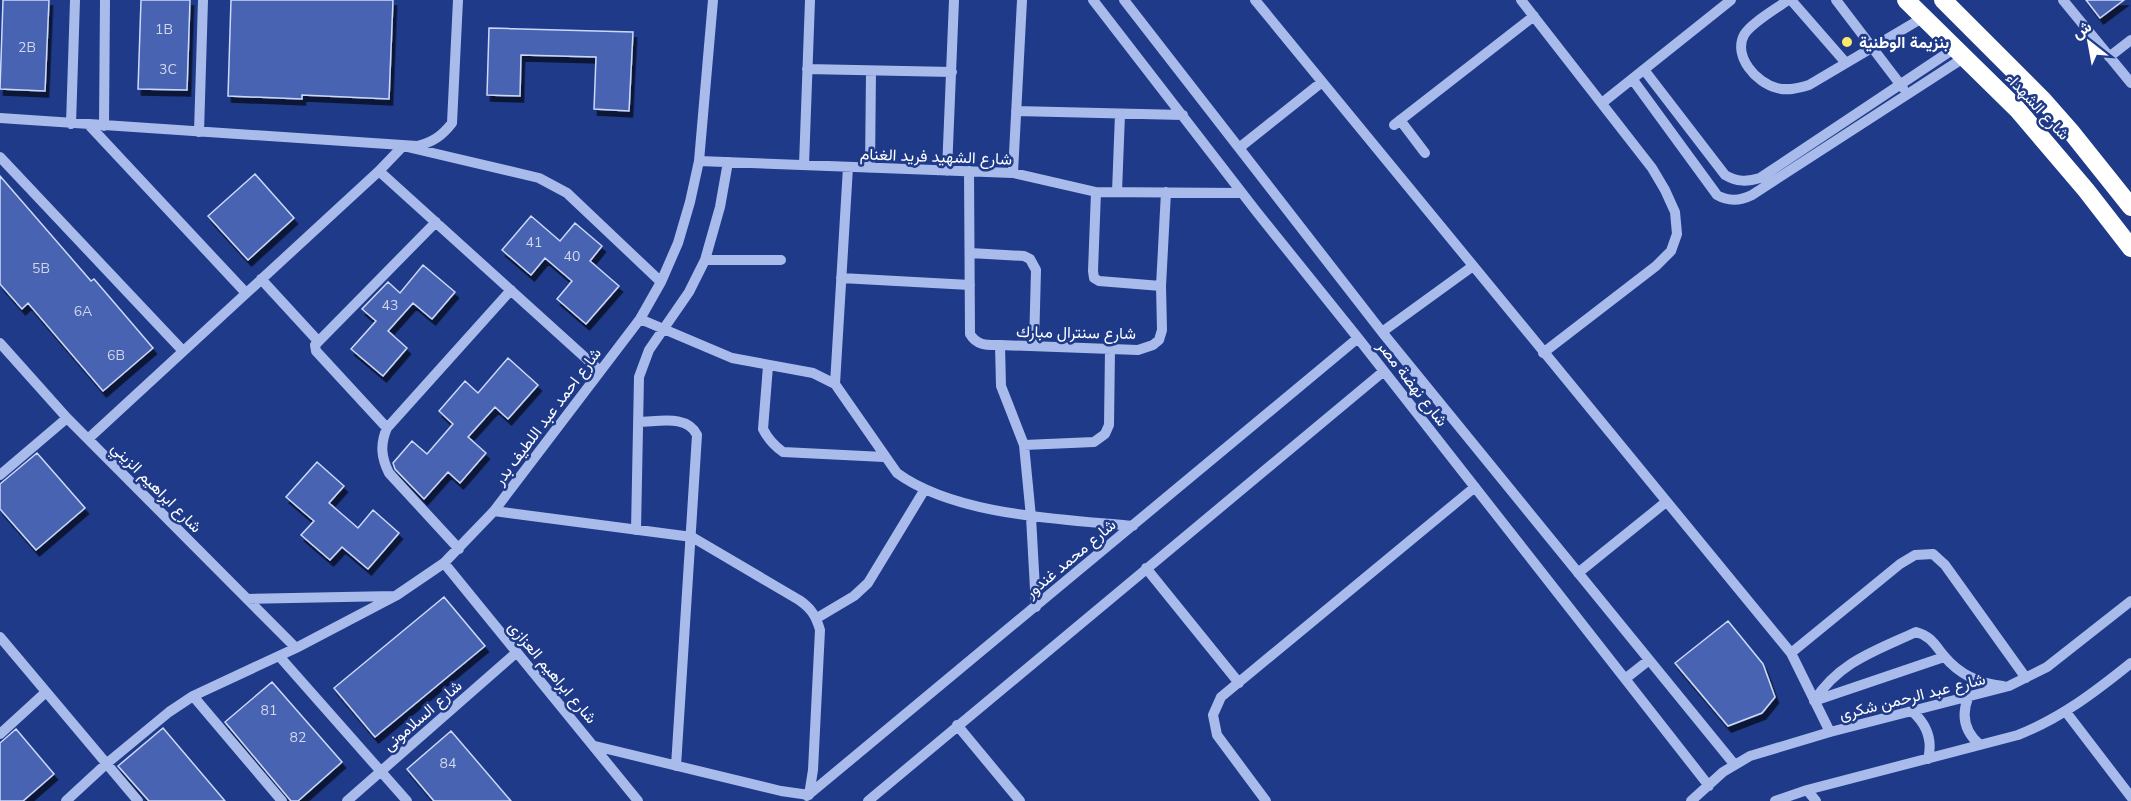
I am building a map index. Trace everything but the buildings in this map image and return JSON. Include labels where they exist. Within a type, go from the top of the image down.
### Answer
[{"type":"highway","name":"شارع الشهداء","points":[[1906,0],[2017,109],[2131,248]]},
{"type":"highway","name":"شارع الشهداء","points":[[1943,0],[2042,99],[2131,207]]},
{"type":"street","points":[[71,124],[75,0]]},
{"type":"street","points":[[104,126],[105,0]]},
{"type":"street","points":[[199,132],[203,0]]},
{"type":"street","points":[[0,118],[417,146],[431,142],[443,134],[452,123],[458,0]]},
{"type":"street","name":"شارع احمد عبد اللطيف بدر","points":[[66,801],[155,723],[193,696],[296,648],[397,596],[444,563],[494,511],[640,319],[661,282],[678,243],[699,160],[713,0]]},
{"type":"street","points":[[804,165],[810,0]]},
{"type":"street","points":[[947,171],[954,0]]},
{"type":"street","points":[[1013,173],[1022,0]]},
{"type":"street","name":"شارع نهضة مصر","points":[[1093,0],[1242,194],[1384,371],[1708,786]]},
{"type":"street","name":"شارع نهضة مصر","points":[[1124,0],[1382,332],[1734,764]]},
{"type":"street","points":[[1255,0],[1791,653],[1830,732]]},
{"type":"street","points":[[1521,0],[1652,168],[1675,212],[1677,234],[1671,250],[1656,266],[1543,353]]},
{"type":"street","points":[[1602,103],[1731,0]]},
{"type":"street","points":[[1846,63],[1790,0],[1752,26],[1743,37],[1741,44],[1742,57],[1762,81],[1777,88],[1799,88],[1809,85],[1924,17]]},
{"type":"street","points":[[1836,0],[1908,94]]},
{"type":"street","points":[[2063,0],[2131,83]]},
{"type":"street","points":[[1425,153],[1397,122],[1534,16]]},
{"type":"street","points":[[2109,57],[2131,40]]},
{"type":"street","points":[[1645,70],[1725,175],[1733,180],[1742,181],[1760,178],[1900,84],[1960,53]]},
{"type":"street","points":[[1633,80],[1717,195],[1736,200],[1744,199],[1908,94],[1960,53]]},
{"type":"street","points":[[807,69],[952,72]]},
{"type":"street","points":[[870,168],[871,70]]},
{"type":"street","points":[[1239,148],[1322,82]]},
{"type":"street","points":[[1016,111],[1183,115]]},
{"type":"street","points":[[1117,192],[1120,114]]},
{"type":"street","points":[[89,125],[246,293]]},
{"type":"street","points":[[88,439],[379,171],[403,146]]},
{"type":"street","points":[[403,146],[540,178],[567,193],[661,282]]},
{"type":"street","points":[[0,157],[183,351]]},
{"type":"street","name":"شارع الشهيد فريد الغنام","points":[[699,160],[1013,173],[1096,192],[1242,194]]},
{"type":"street","points":[[636,530],[639,377],[643,363],[689,292],[705,260],[720,207],[728,162]]},
{"type":"street","points":[[835,384],[848,167]]},
{"type":"street","points":[[1705,178],[1720,168]]},
{"type":"street","points":[[379,171],[600,371]]},
{"type":"street","points":[[969,171],[970,334],[981,345],[1000,345]]},
{"type":"street","points":[[1096,192],[1094,278],[1099,281],[1161,286]]},
{"type":"street","name":"شارع سنترال مبارك","points":[[1036,607],[1024,445],[1002,386],[1000,345],[1138,350],[1153,345],[1159,340],[1162,330],[1161,286],[1166,192]]},
{"type":"street","points":[[387,428],[316,351],[315,345],[436,222]]},
{"type":"street","points":[[970,253],[1024,256],[1034,264],[1036,270],[1034,346]]},
{"type":"street","points":[[705,260],[782,260]]},
{"type":"street","points":[[1382,332],[1473,266]]},
{"type":"street","points":[[841,278],[970,285]]},
{"type":"street","points":[[261,279],[318,341]]},
{"type":"street","points":[[459,549],[389,473],[381,451],[382,439],[387,428],[511,290]]},
{"type":"street","points":[[640,319],[732,358],[813,373],[835,384],[897,473],[925,489],[969,504],[1031,517],[1133,526]]},
{"type":"street","name":"شارع محمد غندور","points":[[805,798],[1358,338]]},
{"type":"street","name":"شارع ابراهيم الزيني","points":[[1,346],[67,418],[296,648]]},
{"type":"street","points":[[1024,445],[1094,442],[1102,438],[1109,425],[1110,349]]},
{"type":"street","points":[[768,366],[763,429],[774,446],[783,452],[884,457]]},
{"type":"street","points":[[868,801],[1384,371]]},
{"type":"street","points":[[0,475],[67,418]]},
{"type":"street","points":[[638,422],[679,421],[687,423],[697,435],[676,766]]},
{"type":"street","points":[[1266,801],[1217,735],[1213,715],[1221,697],[1475,487]]},
{"type":"street","points":[[817,618],[854,596],[868,583],[925,489]]},
{"type":"street","points":[[1578,573],[1666,502]]},
{"type":"street","points":[[494,511],[692,537],[799,600],[810,608],[817,618],[820,630],[813,770],[805,798],[595,746]]},
{"type":"street","points":[[1791,653],[1900,564],[1915,555],[1933,554],[1945,565],[2026,678]]},
{"type":"street","name":"شارع ابراهيم العزازى","points":[[444,563],[638,801]]},
{"type":"street","points":[[1146,568],[1239,683]]},
{"type":"street","points":[[247,598],[397,596]]},
{"type":"street","name":"شارع عبد الرحمن شكرى","points":[[1691,801],[1734,764],[1750,756],[1830,732],[2009,686],[2047,667],[2131,601]]},
{"type":"street","points":[[1814,701],[1830,680],[1850,663],[1916,632],[1929,637],[1944,657],[1966,676],[1995,685],[2009,686]]},
{"type":"street","points":[[0,638],[138,801]]},
{"type":"street","name":"شارع السلامونى","points":[[347,801],[517,652]]},
{"type":"street","points":[[279,656],[407,801]]},
{"type":"street","points":[[1814,701],[1944,657]]},
{"type":"street","points":[[1625,679],[1649,660]]},
{"type":"street","points":[[1775,801],[2034,729],[2066,712],[2131,663]]},
{"type":"street","points":[[0,734],[46,692]]},
{"type":"street","points":[[193,696],[282,801]]},
{"type":"street","points":[[1968,698],[1964,721],[1970,735],[1980,745]]},
{"type":"street","points":[[1913,712],[1926,727],[1929,736],[1928,759]]},
{"type":"street","points":[[2066,712],[2131,796]]},
{"type":"street","points":[[957,725],[1020,801]]},
{"type":"street","points":[[1808,790],[1816,801]]},
{"type":"place","name":"بنزيمة الوطنية","points":[[1847,42]]}]
